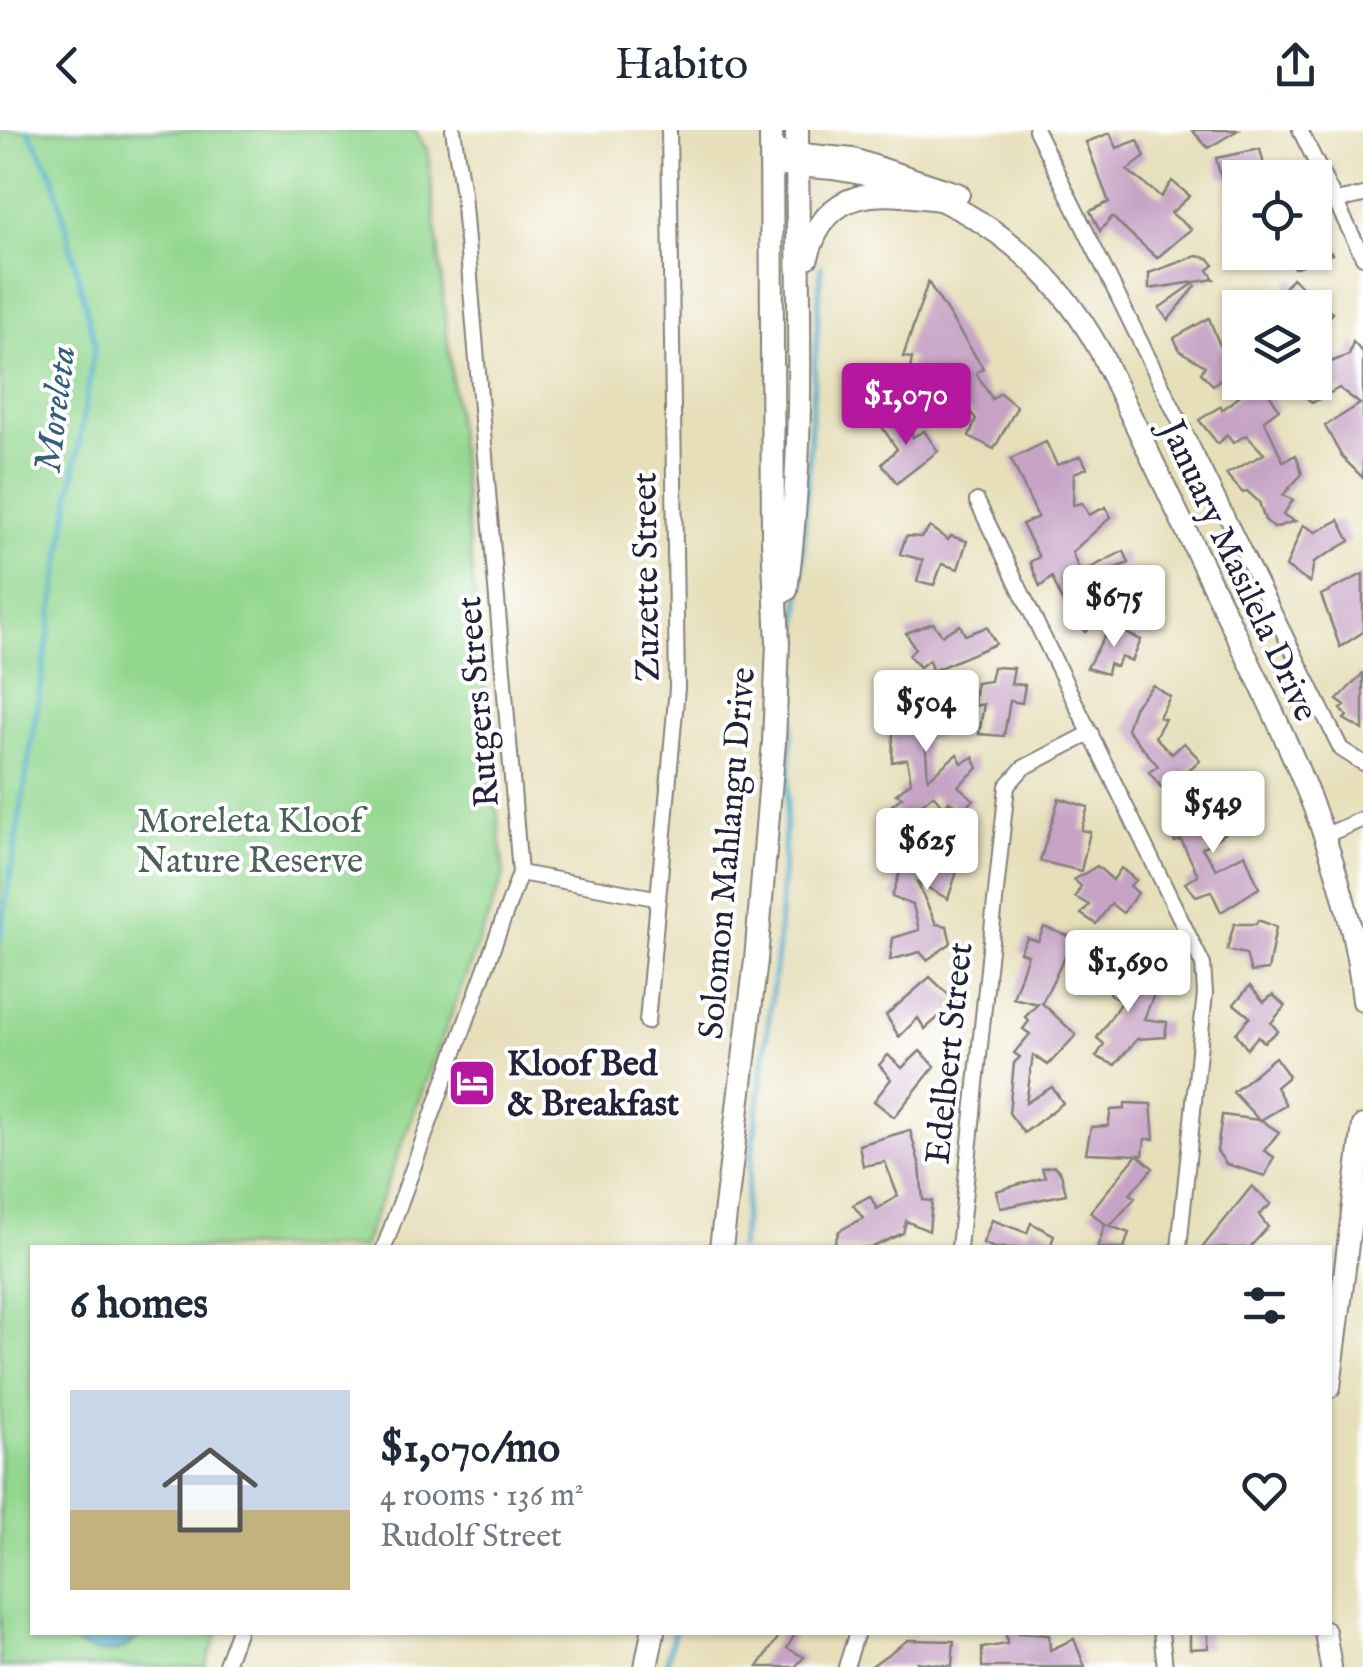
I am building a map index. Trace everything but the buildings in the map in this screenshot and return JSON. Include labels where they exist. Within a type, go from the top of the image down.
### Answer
[{"type":"main road","name":"January Masilela Drive","points":[[772,149],[797,149],[892,168],[931,181],[992,212],[1054,268],[1082,308],[1255,673],[1326,835],[1359,960],[1363,1001]]},
{"type":"main road","name":"Solomon Mahlangu Drive","points":[[772,149],[773,540],[778,643]]},
{"type":"main road","name":"January Masilela Drive","points":[[797,149],[940,200],[997,230],[1045,273],[1095,342]]},
{"type":"main road","name":"Solomon Mahlangu Drive","points":[[721,1245],[764,873],[778,643],[792,545],[802,279],[797,149]]},
{"type":"main road","points":[[802,279],[816,230],[842,203],[860,195],[882,194],[940,200]]},
{"type":"main road","points":[[1332,1372],[1363,1125]]},
{"type":"main road","points":[[646,1667],[652,1635]]},
{"type":"main road","points":[[1326,1635],[1331,1667]]},
{"type":"street","name":"Rutgers Street","points":[[385,1245],[520,873],[463,194],[454,130]]},
{"type":"street","name":"Zuzette Street","points":[[648,1022],[655,898],[677,688],[669,130]]},
{"type":"street","name":"January Masilela Drive","points":[[1036,130],[1341,749],[1363,763]]},
{"type":"street","points":[[1300,130],[1363,257]]},
{"type":"street","points":[[1336,201],[1363,195]]},
{"type":"street","points":[[977,501],[1203,965],[1205,993],[1178,1245]]},
{"type":"street","name":"Edelbert Street","points":[[959,1245],[1007,786],[1023,768],[1091,733]]},
{"type":"street","points":[[1326,835],[1363,819]]},
{"type":"street","points":[[520,873],[655,898]]},
{"type":"street","points":[[225,1667],[237,1635]]},
{"type":"street","points":[[846,1667],[856,1635]]},
{"type":"street","points":[[1160,1635],[1165,1667]]},
{"type":"green space","name":"Moreleta Kloof Nature Reserve","points":[[0,130],[415,130],[428,152],[504,875],[364,1245],[30,1245],[30,1635],[217,1635],[205,1667],[0,1667]]},
{"type":"water","points":[[69,1635],[139,1635],[114,1652],[94,1652]]},
{"type":"waterway","name":"Moreleta","points":[[0,940],[95,344],[53,175],[28,130]]},
{"type":"waterway","points":[[740,1245],[778,945],[821,267]]},
{"type":"waterway","points":[[666,1667],[673,1635]]},
{"type":"place","name":"Kloof Bed & Breakfast","points":[[472,1083]]}]
